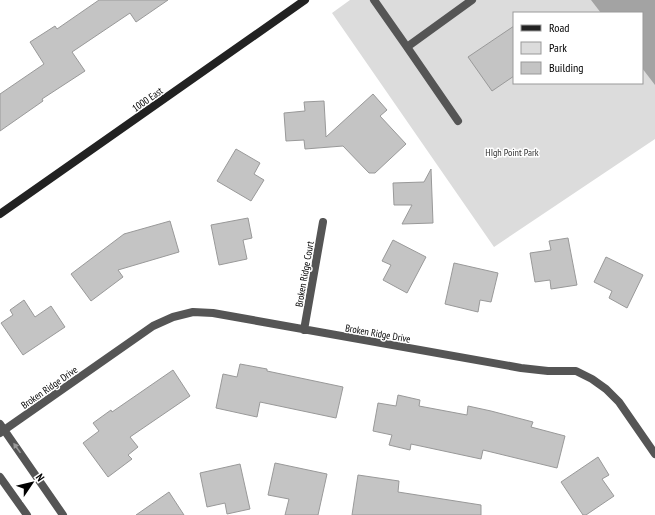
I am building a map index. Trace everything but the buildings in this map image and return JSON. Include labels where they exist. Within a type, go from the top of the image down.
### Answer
[{"type":"street","name":"1000 East","points":[[0,214],[305,0]]},
{"type":"street","points":[[374,0],[458,121]]},
{"type":"street","points":[[407,46],[472,0]]},
{"type":"street","name":"Broken Ridge Court","points":[[304,330],[323,222]]},
{"type":"street","name":"Broken Ridge Drive","points":[[2,429],[153,326],[173,316],[193,312],[213,313],[521,368],[548,371],[576,371],[592,379],[606,389],[619,402],[655,454]]},
{"type":"street","points":[[2,429],[63,515]]},
{"type":"street","points":[[0,477],[27,515]]},
{"type":"green space","name":"HIgh Point Park","points":[[350,0],[655,0],[655,139],[494,247],[332,13]]},
{"type":"shaded area","points":[[591,0],[655,0],[655,85],[643,69],[643,12],[600,12]]}]
